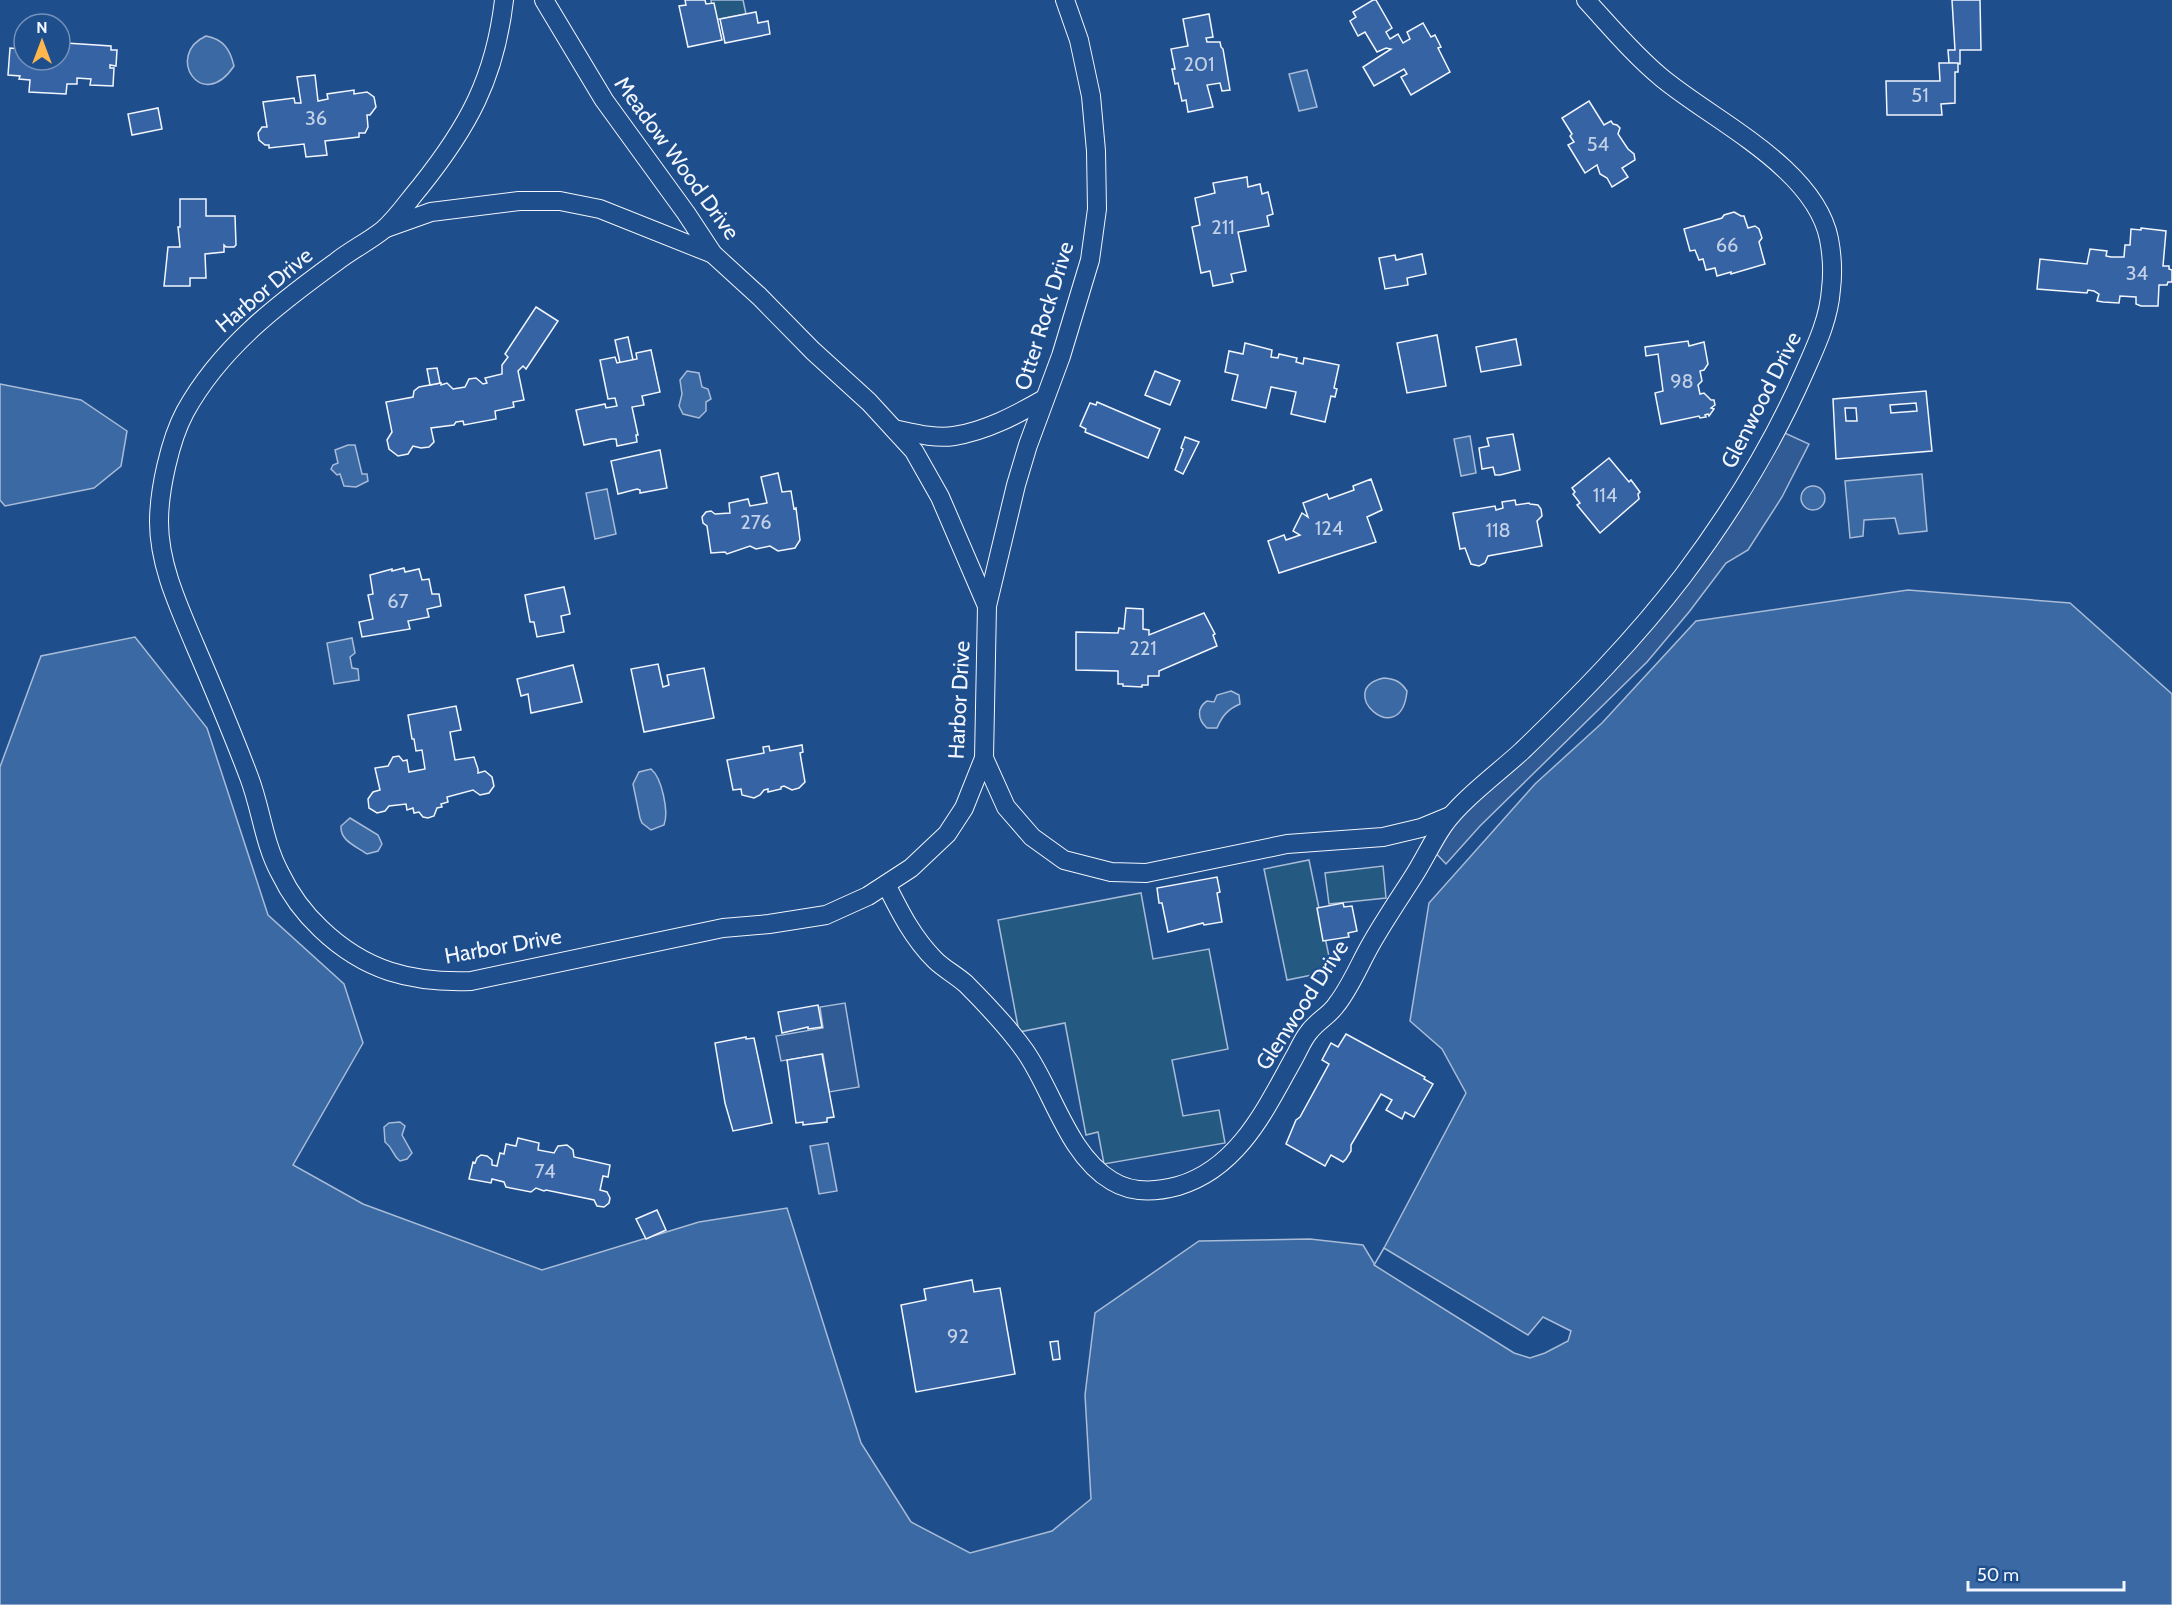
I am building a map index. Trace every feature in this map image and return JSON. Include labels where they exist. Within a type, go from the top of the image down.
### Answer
[{"type":"street","name":"Harbor Drive","points":[[384,229],[449,151],[470,117],[486,80],[501,28],[504,0]]},
{"type":"street","name":"Meadow Wood Drive","points":[[544,0],[604,100],[713,254],[869,402],[914,451],[940,497],[987,606]]},
{"type":"street","name":"Otter Rock Drive","points":[[987,606],[1016,485],[1044,399],[1061,356],[1090,260],[1097,209],[1096,151],[1091,96],[1079,40],[1065,0]]},
{"type":"street","name":"Glenwood Drive","points":[[887,885],[908,927],[936,961],[962,980],[1000,1019],[1027,1053],[1071,1137],[1092,1164],[1109,1180],[1131,1190],[1164,1190],[1188,1183],[1215,1168],[1242,1144],[1254,1129],[1309,1031],[1337,1005],[1376,935],[1417,871],[1429,846],[1450,816],[1502,770],[1654,615],[1714,534],[1754,473],[1785,418],[1823,330],[1831,290],[1831,256],[1828,233],[1815,205],[1797,180],[1750,142],[1661,77],[1586,0]]},
{"type":"street","name":"Harbor Drive","points":[[713,254],[600,209],[560,201],[519,201],[431,212],[384,229],[338,260],[251,327],[196,393],[182,416],[169,453],[164,482],[159,522],[168,573],[176,599],[251,780],[278,870],[294,899],[320,928],[346,951],[375,966],[404,977],[445,982],[471,981],[723,928],[826,915],[868,896],[911,868],[947,834],[964,808],[984,758],[987,606]]},
{"type":"street","points":[[894,429],[952,437],[983,429],[1016,415],[1044,399]]},
{"type":"street","name":"Glenwood Drive","points":[[984,758],[1006,807],[1032,837],[1064,860],[1111,872],[1146,873],[1287,844],[1383,837],[1421,828],[1450,816]]},
{"type":"shaded area","points":[[711,0],[743,0],[746,14],[714,20]]},
{"type":"shaded area","points":[[206,36],[225,46],[234,66],[222,79],[210,84],[200,83],[192,76],[188,66],[188,55],[194,45]]},
{"type":"shaded area","points":[[1307,70],[1317,107],[1299,111],[1289,74]]},
{"type":"shaded area","points":[[687,371],[699,373],[702,387],[708,389],[711,399],[706,402],[706,411],[699,418],[683,414],[679,406],[682,394],[680,380]]},
{"type":"shaded area","points":[[0,384],[81,400],[127,431],[121,466],[94,488],[5,506],[0,500]]},
{"type":"shaded area","points":[[1778,430],[1809,444],[1782,497],[1748,550],[1726,563],[1647,662],[1480,826],[1446,864],[1429,846],[1654,615]]},
{"type":"shaded area","points":[[1470,436],[1476,473],[1461,476],[1454,439]]},
{"type":"shaded area","points":[[355,445],[362,474],[367,474],[368,481],[356,487],[344,486],[340,474],[337,475],[331,469],[338,463],[335,450]]},
{"type":"shaded area","points":[[1922,474],[1927,531],[1899,534],[1895,518],[1864,520],[1863,536],[1850,538],[1845,481]]},
{"type":"shaded area","points":[[1813,486],[1818,487],[1824,493],[1824,503],[1818,509],[1813,510],[1808,509],[1802,503],[1801,498],[1802,493],[1808,487]]},
{"type":"shaded area","points":[[607,489],[616,534],[595,539],[586,493]]},
{"type":"shaded area","points":[[1908,590],[2070,603],[2172,694],[2172,1605],[0,1605],[0,767],[41,656],[135,637],[207,728],[268,915],[344,984],[363,1043],[293,1165],[363,1204],[542,1270],[699,1222],[787,1208],[861,1443],[911,1522],[970,1553],[1052,1531],[1091,1499],[1085,1395],[1095,1313],[1199,1241],[1310,1239],[1363,1245],[1375,1265],[1466,1093],[1442,1049],[1410,1021],[1429,903],[1535,784],[1602,723],[1696,621]]},
{"type":"shaded area","points":[[352,638],[355,653],[350,657],[352,668],[358,669],[359,680],[334,684],[327,643]]},
{"type":"shaded area","points":[[1384,678],[1398,682],[1407,691],[1402,709],[1394,717],[1383,717],[1374,712],[1367,703],[1365,693],[1370,684]]},
{"type":"shaded area","points":[[1231,691],[1239,695],[1240,704],[1226,713],[1217,728],[1207,728],[1200,718],[1201,707],[1207,701],[1214,702],[1217,695]]},
{"type":"shaded area","points":[[651,769],[664,795],[666,812],[664,825],[651,830],[642,823],[640,818],[633,784],[639,772]]},
{"type":"shaded area","points":[[350,818],[378,835],[382,844],[378,851],[367,854],[343,836],[341,826]]},
{"type":"shaded area","points":[[1309,860],[1332,971],[1287,980],[1264,869]]},
{"type":"shaded area","points":[[1383,866],[1386,898],[1329,904],[1325,873]]},
{"type":"shaded area","points":[[1141,893],[1153,959],[1209,949],[1228,1049],[1172,1060],[1183,1116],[1219,1110],[1225,1143],[1104,1164],[1098,1132],[1086,1135],[1065,1023],[1019,1032],[998,920]]},
{"type":"shaded area","points":[[845,1003],[859,1087],[829,1092],[823,1054],[781,1061],[776,1036],[823,1028],[820,1007]]},
{"type":"shaded area","points":[[400,1122],[405,1126],[402,1135],[412,1153],[407,1159],[400,1161],[385,1142],[384,1127],[389,1123]]},
{"type":"shaded area","points":[[828,1143],[837,1191],[819,1194],[810,1146]]},
{"type":"pier","points":[[1384,1248],[1528,1335],[1543,1317],[1571,1331],[1568,1341],[1530,1358],[1514,1353],[1374,1265]]},
{"type":"building","points":[[685,0],[705,0],[706,4],[714,3],[722,40],[688,47],[679,6],[686,5]]},
{"type":"building","points":[[1376,0],[1392,28],[1386,32],[1390,39],[1398,34],[1403,43],[1410,39],[1407,32],[1423,23],[1431,37],[1435,35],[1441,47],[1438,48],[1450,72],[1411,95],[1401,77],[1407,74],[1404,69],[1374,86],[1363,67],[1391,49],[1386,48],[1377,52],[1365,32],[1358,36],[1350,21],[1356,17],[1353,12]]},
{"type":"building","points":[[1952,0],[1980,0],[1981,50],[1960,50],[1960,64],[1949,63],[1948,50],[1955,50]]},
{"type":"building","points":[[756,12],[758,23],[768,21],[770,34],[725,43],[720,19]]},
{"type":"building","points":[[1209,14],[1213,37],[1206,38],[1207,42],[1220,42],[1230,90],[1222,91],[1220,83],[1207,85],[1213,107],[1188,112],[1186,100],[1182,101],[1178,83],[1175,84],[1171,49],[1188,46],[1183,19]]},
{"type":"building","points":[[72,43],[111,46],[111,50],[117,50],[116,66],[110,65],[110,68],[114,68],[113,86],[90,85],[91,79],[77,78],[77,84],[67,84],[66,94],[29,92],[30,80],[8,75],[10,48],[12,48],[12,72],[72,72]]},
{"type":"building","points":[[1939,63],[1958,63],[1958,72],[1955,72],[1955,103],[1941,104],[1942,115],[1887,115],[1886,81],[1940,81]]},
{"type":"building","points":[[315,75],[318,101],[328,99],[327,94],[354,90],[354,94],[367,92],[374,97],[376,107],[370,115],[367,115],[368,127],[365,133],[359,133],[359,137],[325,141],[327,155],[306,157],[304,144],[269,148],[269,145],[259,140],[258,133],[262,127],[267,127],[263,102],[294,98],[295,103],[301,103],[297,77]]},
{"type":"building","points":[[1589,101],[1604,125],[1611,121],[1620,128],[1618,134],[1634,154],[1635,160],[1622,168],[1628,177],[1612,187],[1607,178],[1600,174],[1597,165],[1585,173],[1568,145],[1574,142],[1562,118]]},
{"type":"building","points":[[158,108],[162,129],[132,135],[128,114]]},
{"type":"building","points":[[1247,177],[1248,187],[1260,184],[1262,194],[1268,192],[1273,214],[1267,216],[1269,226],[1238,232],[1246,271],[1231,274],[1233,282],[1213,286],[1210,271],[1201,273],[1192,227],[1200,225],[1195,198],[1215,193],[1213,183]]},
{"type":"building","points":[[180,199],[206,199],[206,216],[235,216],[236,245],[226,247],[224,245],[224,252],[205,254],[206,278],[190,278],[190,286],[164,286],[168,247],[180,247],[178,227],[180,227]]},
{"type":"building","points":[[1734,212],[1744,216],[1748,228],[1755,226],[1759,229],[1762,238],[1759,242],[1765,264],[1717,276],[1715,268],[1706,270],[1703,259],[1699,260],[1695,250],[1690,251],[1684,229],[1722,218]]},
{"type":"building","points":[[2141,228],[2166,231],[2163,266],[2169,266],[2172,270],[2172,282],[2159,285],[2158,306],[2136,304],[2136,297],[2120,296],[2119,303],[2097,301],[2099,294],[2088,290],[2087,293],[2037,289],[2040,259],[2087,264],[2090,249],[2107,251],[2106,256],[2124,257],[2125,245],[2130,245],[2131,229],[2141,230]]},
{"type":"building","points":[[1422,254],[1426,274],[1407,278],[1408,285],[1385,289],[1379,258],[1395,255],[1396,260]]},
{"type":"building","points":[[536,307],[558,321],[526,369],[523,366],[518,371],[524,400],[513,402],[514,407],[495,411],[496,419],[464,425],[463,421],[456,422],[454,425],[431,428],[434,442],[429,447],[413,446],[408,454],[398,456],[389,449],[387,440],[392,432],[386,402],[413,397],[414,391],[419,387],[447,383],[453,389],[465,387],[469,379],[476,378],[483,384],[487,383],[485,378],[502,374],[502,365],[508,357],[505,354]]},
{"type":"building","points":[[1437,335],[1446,386],[1407,393],[1397,343]]},
{"type":"building","points":[[628,337],[633,360],[620,363],[615,340]]},
{"type":"building","points":[[1516,339],[1521,365],[1481,372],[1476,347]]},
{"type":"building","points":[[1688,341],[1689,346],[1704,342],[1708,364],[1704,370],[1700,371],[1702,381],[1698,385],[1700,394],[1704,393],[1714,400],[1715,405],[1711,408],[1714,409],[1709,416],[1705,415],[1706,417],[1700,418],[1699,416],[1661,424],[1655,393],[1663,391],[1658,354],[1646,356],[1645,347]]},
{"type":"building","points":[[1245,343],[1272,350],[1271,357],[1278,358],[1279,354],[1297,358],[1296,362],[1303,364],[1304,358],[1339,365],[1334,388],[1337,389],[1335,397],[1331,396],[1325,422],[1291,414],[1296,392],[1271,387],[1266,408],[1232,400],[1238,375],[1225,372],[1229,351],[1243,354]]},
{"type":"building","points":[[651,350],[660,392],[642,396],[644,405],[632,407],[638,435],[636,435],[637,442],[617,446],[616,439],[611,439],[584,445],[576,410],[605,404],[606,408],[617,406],[615,398],[608,399],[600,360],[615,357],[617,363],[637,359],[636,353]]},
{"type":"building","points":[[437,368],[440,383],[430,385],[427,369]]},
{"type":"building","points":[[1155,371],[1180,381],[1170,405],[1145,395]]},
{"type":"building","points":[[1926,391],[1932,451],[1836,459],[1833,399]],"holes":[[[1916,403],[1917,411],[1891,413],[1890,405]],[[1845,408],[1856,408],[1857,421],[1846,421]]]},
{"type":"building","points":[[1097,402],[1160,429],[1148,458],[1085,432],[1086,429],[1080,426],[1090,403],[1096,405]]},
{"type":"building","points":[[1513,434],[1520,470],[1495,475],[1493,467],[1482,469],[1479,448],[1489,446],[1487,438]]},
{"type":"building","points":[[1185,437],[1199,442],[1183,474],[1175,470]]},
{"type":"building","points":[[660,450],[667,488],[640,493],[637,489],[618,494],[611,461]]},
{"type":"building","points":[[1609,458],[1640,492],[1639,499],[1600,533],[1577,505],[1580,503],[1573,494],[1575,492],[1572,488]]},
{"type":"building","points":[[778,473],[782,492],[791,491],[794,509],[796,508],[800,540],[795,548],[778,551],[770,546],[756,549],[750,546],[727,554],[725,552],[711,553],[707,526],[703,523],[702,517],[706,512],[730,513],[729,503],[748,499],[750,506],[767,503],[761,477]]},
{"type":"building","points":[[1371,479],[1382,510],[1367,517],[1376,542],[1279,573],[1268,541],[1284,535],[1286,540],[1300,535],[1293,531],[1302,513],[1308,517],[1303,503],[1327,494],[1329,499],[1354,490],[1353,486]]},
{"type":"building","points":[[1515,500],[1516,505],[1529,503],[1538,505],[1541,509],[1542,516],[1537,521],[1542,546],[1488,556],[1485,563],[1479,566],[1471,564],[1465,548],[1460,549],[1453,513],[1495,506],[1496,510],[1503,508],[1502,502]]},
{"type":"building","points":[[404,568],[405,572],[419,569],[422,580],[429,579],[432,594],[439,594],[441,606],[427,609],[429,617],[408,621],[410,629],[362,637],[359,622],[373,619],[368,595],[373,594],[370,575]]},
{"type":"building","points":[[564,587],[570,614],[561,616],[564,632],[537,637],[534,622],[530,622],[525,595]]},
{"type":"building","points":[[1126,608],[1143,609],[1143,629],[1149,630],[1149,635],[1204,613],[1215,634],[1213,635],[1217,646],[1159,671],[1159,676],[1148,676],[1148,685],[1142,685],[1142,687],[1118,684],[1118,671],[1076,670],[1076,632],[1118,633],[1119,628],[1124,629]]},
{"type":"building","points":[[658,664],[663,687],[669,685],[667,675],[704,668],[714,718],[644,732],[631,669]]},
{"type":"building","points":[[573,665],[582,702],[531,713],[528,694],[521,696],[517,679]]},
{"type":"building","points":[[456,706],[461,730],[450,732],[455,760],[474,757],[478,773],[485,771],[492,777],[494,786],[489,793],[480,795],[473,790],[447,797],[448,802],[441,804],[442,807],[437,808],[434,816],[428,818],[423,817],[419,812],[414,813],[413,808],[407,810],[406,804],[389,806],[385,811],[377,813],[369,808],[368,799],[373,792],[380,790],[375,768],[388,766],[393,757],[399,756],[403,761],[407,760],[409,772],[425,769],[422,750],[416,751],[414,739],[412,739],[408,715]]},
{"type":"building","points":[[802,745],[803,752],[800,753],[805,782],[799,788],[792,790],[784,786],[768,792],[768,789],[754,798],[742,795],[741,789],[733,790],[727,760],[764,753],[763,747],[769,746],[770,751]]},
{"type":"building","points":[[1217,877],[1222,922],[1204,925],[1203,923],[1168,932],[1157,888]]},
{"type":"building","points":[[1343,903],[1344,907],[1352,906],[1357,931],[1348,933],[1349,937],[1323,941],[1317,908]]},
{"type":"building","points":[[818,1005],[822,1027],[808,1029],[808,1027],[782,1033],[778,1012]]},
{"type":"building","points":[[1346,1034],[1425,1077],[1424,1079],[1433,1084],[1414,1117],[1405,1112],[1402,1119],[1386,1110],[1392,1100],[1381,1094],[1351,1145],[1351,1151],[1346,1159],[1343,1162],[1331,1155],[1325,1166],[1286,1144],[1296,1120],[1300,1117],[1329,1064],[1322,1060],[1331,1043],[1338,1047]]},
{"type":"building","points":[[746,1037],[746,1039],[754,1038],[772,1123],[733,1131],[725,1103],[715,1043]]},
{"type":"building","points":[[822,1054],[834,1117],[827,1118],[827,1122],[803,1125],[803,1122],[796,1123],[787,1060]]},
{"type":"building","points":[[518,1138],[539,1143],[538,1150],[554,1153],[558,1146],[567,1145],[573,1150],[574,1157],[610,1165],[608,1177],[603,1176],[600,1190],[607,1192],[610,1198],[609,1203],[604,1207],[597,1206],[594,1200],[536,1188],[531,1192],[506,1187],[504,1182],[492,1179],[491,1183],[469,1179],[473,1162],[475,1163],[477,1158],[481,1155],[487,1156],[492,1160],[492,1165],[497,1166],[500,1153],[504,1154],[506,1144],[516,1146]]},
{"type":"building","points":[[657,1210],[666,1230],[646,1239],[636,1219]]},
{"type":"building","points":[[972,1280],[974,1292],[1000,1288],[1015,1374],[916,1392],[901,1305],[926,1300],[924,1289]]},
{"type":"building","points":[[1058,1341],[1060,1359],[1053,1360],[1050,1342]]}]
